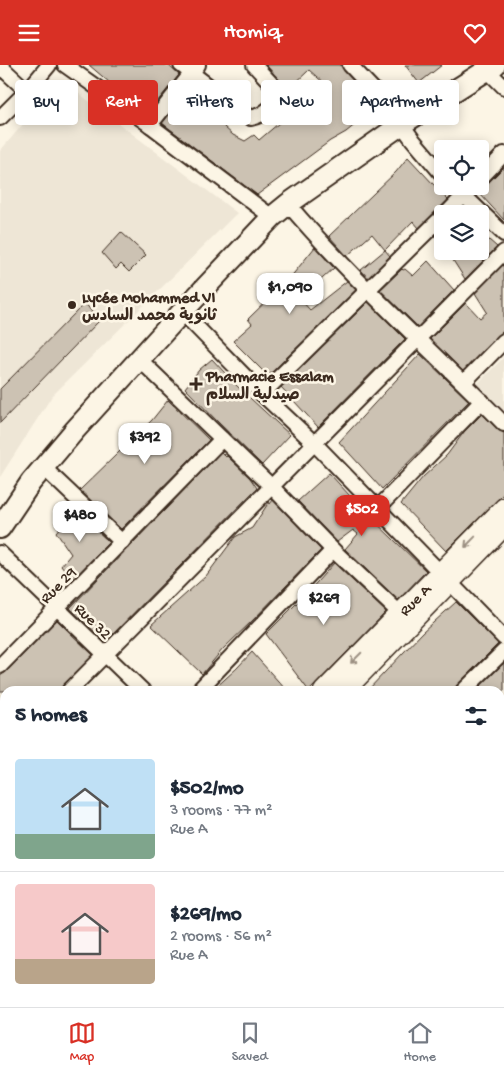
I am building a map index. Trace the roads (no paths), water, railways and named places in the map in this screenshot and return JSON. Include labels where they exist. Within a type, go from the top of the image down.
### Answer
[{"type":"main road","points":[[459,87],[491,67]]},
{"type":"main road","points":[[0,528],[44,467],[75,430],[272,217],[288,203],[401,125]]},
{"type":"street","points":[[37,80],[50,65]]},
{"type":"street","points":[[65,65],[88,81]]},
{"type":"street","points":[[158,114],[190,68],[248,116],[255,118],[276,102],[280,93],[254,65]]},
{"type":"street","points":[[350,65],[364,80]]},
{"type":"street","points":[[0,66],[15,80]]},
{"type":"street","points":[[491,67],[504,87]]},
{"type":"street","points":[[0,118],[15,103]]},
{"type":"street","points":[[150,125],[272,217]]},
{"type":"street","points":[[403,125],[434,165]]},
{"type":"street","points":[[489,170],[504,154]]},
{"type":"street","points":[[468,195],[504,234]]},
{"type":"street","points":[[288,203],[317,239],[504,423]]},
{"type":"street","points":[[262,394],[434,225]]},
{"type":"street","points":[[73,686],[504,252]]},
{"type":"street","points":[[182,313],[262,394],[315,444],[504,637]]},
{"type":"street","points":[[464,382],[504,341]]},
{"type":"street","points":[[140,360],[406,619]]},
{"type":"street","points":[[377,509],[482,401]]},
{"type":"street","name":"Rue 29","points":[[0,666],[222,439]]},
{"type":"street","points":[[44,467],[122,542]]},
{"type":"street","name":"Rue A","points":[[349,686],[504,507]]},
{"type":"street","name":"Rue A","points":[[445,577],[504,527]]},
{"type":"street","points":[[203,686],[333,550]]},
{"type":"street","name":"Rue 32","points":[[0,553],[138,686]]},
{"type":"street","name":"Rue A","points":[[329,686],[406,619]]},
{"type":"street","points":[[468,686],[504,651]]},
{"type":"place","name":"Lycée Mohammed VI ثانوية محمد السادس","points":[[72,305]]},
{"type":"place","name":"Pharmacie Essalam صيدلية السلام","points":[[196,384]]}]
